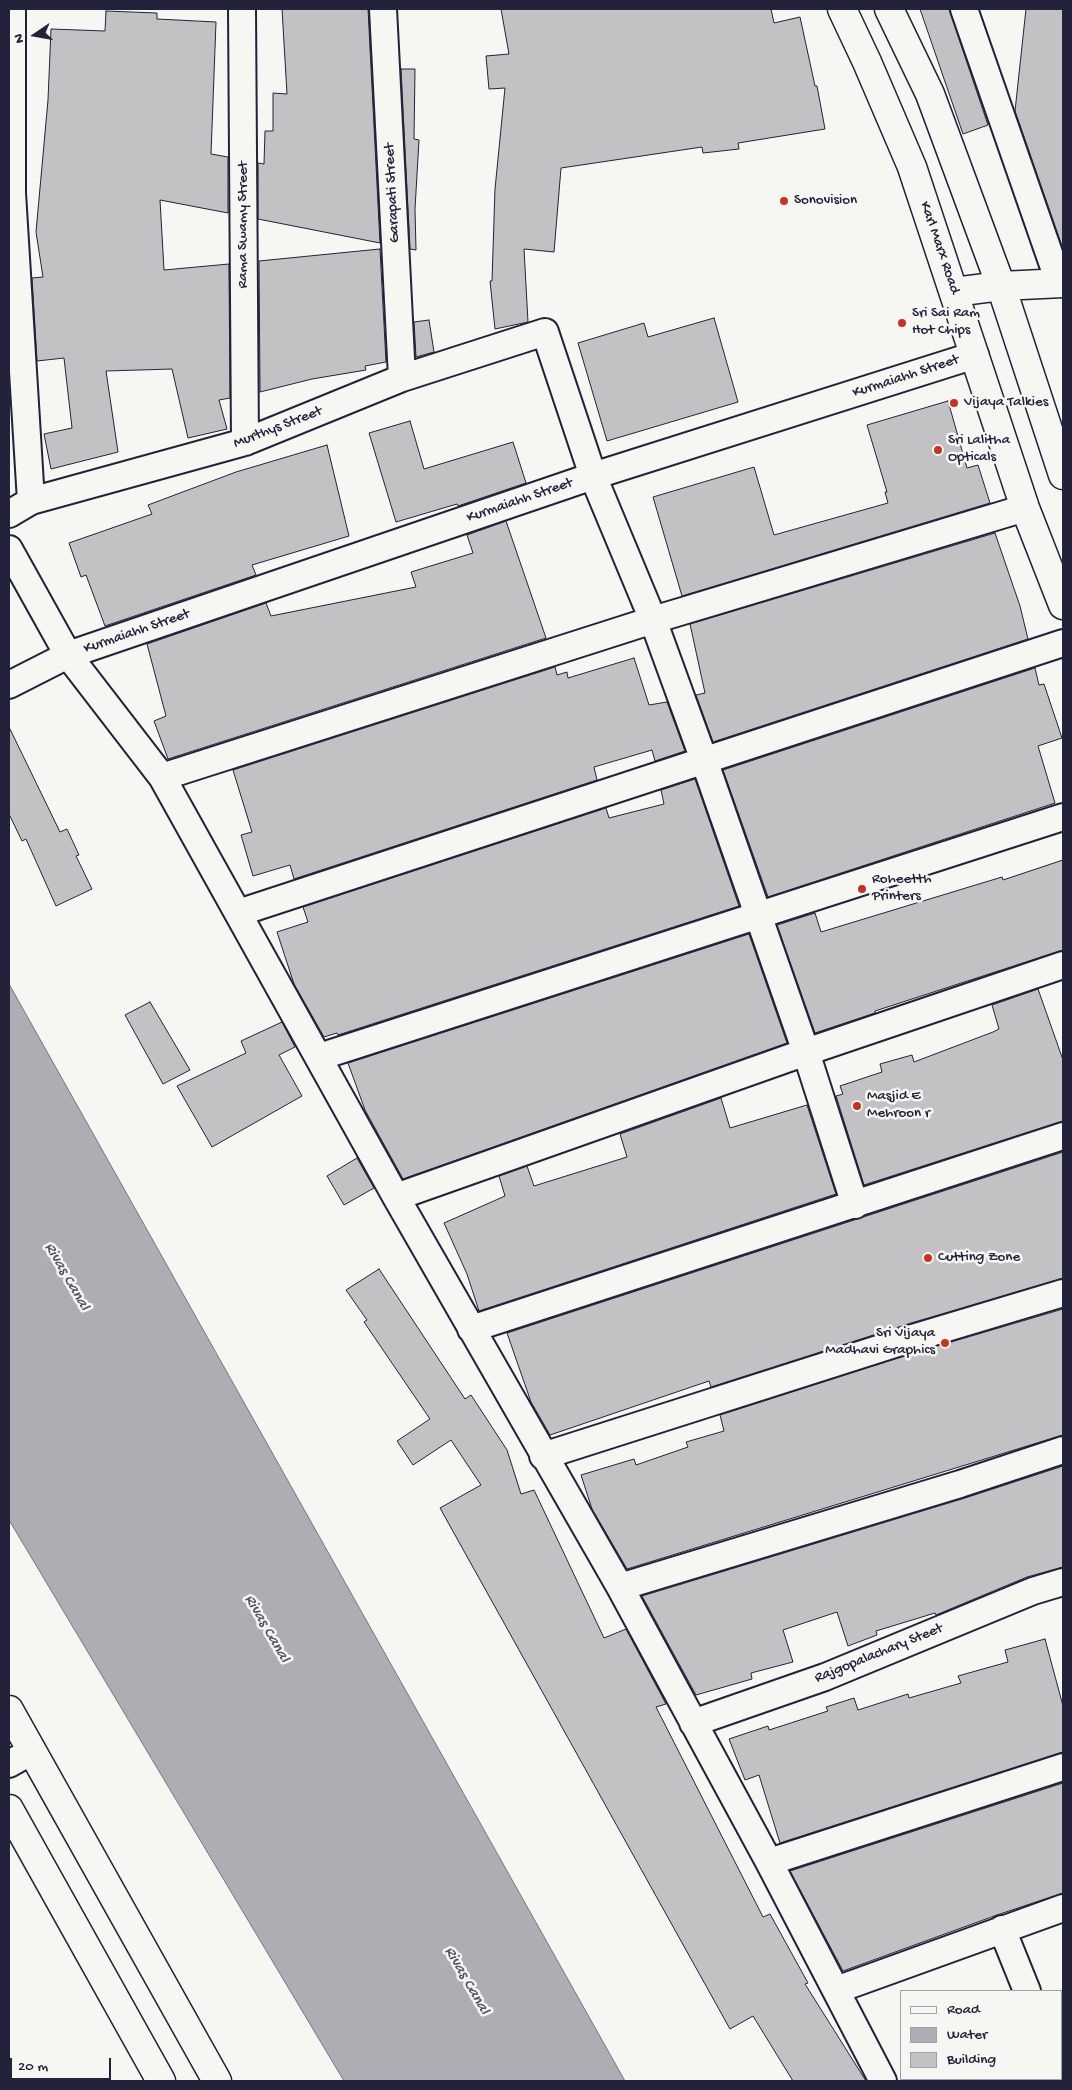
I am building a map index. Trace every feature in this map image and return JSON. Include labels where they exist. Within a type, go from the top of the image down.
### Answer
[{"type":"main road","name":"Karl Marx Road","points":[[842,9],[912,167],[1025,508],[1063,605]]},
{"type":"main road","points":[[889,9],[930,94],[1001,286],[1063,475]]},
{"type":"main road","points":[[954,292],[1001,286],[1061,283]]},
{"type":"main road","points":[[9,1710],[20,1757],[217,2081]]},
{"type":"main road","points":[[9,1809],[161,2081]]},
{"type":"street","points":[[12,9],[12,193],[31,501]]},
{"type":"street","name":"Rama Swamy Street","points":[[242,9],[245,442]]},
{"type":"street","name":"Garapati Street","points":[[383,9],[402,378]]},
{"type":"street","points":[[964,9],[1061,283]]},
{"type":"street","name":"Murthys Street","points":[[9,514],[31,501],[245,442],[402,378],[545,332],[594,476]]},
{"type":"street","name":"Kurmaiahh Street","points":[[9,685],[68,655],[594,476],[975,355]]},
{"type":"street","points":[[594,476],[653,620],[704,760],[757,917],[806,1052],[855,1205]]},
{"type":"street","points":[[162,777],[653,620],[1025,508]]},
{"type":"street","points":[[9,549],[68,655],[162,777],[396,1197],[543,1456],[620,1587],[769,1862],[883,2081]]},
{"type":"street","points":[[238,913],[1063,643]]},
{"type":"street","points":[[319,1057],[1063,817]]},
{"type":"street","points":[[396,1197],[806,1052],[1063,965]]},
{"type":"street","points":[[471,1329],[1063,1136]]},
{"type":"street","points":[[543,1456],[913,1338],[1063,1293]]},
{"type":"street","points":[[620,1587],[960,1484],[1063,1450]]},
{"type":"street","name":"Rajgopalachary Steet","points":[[693,1723],[825,1677],[1033,1591],[1063,1582]]},
{"type":"street","points":[[769,1862],[1063,1767]]},
{"type":"street","points":[[836,1990],[1063,1908]]},
{"type":"street","points":[[1002,1929],[1027,1990]]},
{"type":"water","name":"Rivas Canal","points":[[9,984],[625,2081],[344,2081],[9,1520]]},
{"type":"building","points":[[282,9],[368,9],[380,243],[258,219],[258,163],[264,164],[265,131],[273,131],[273,93],[287,94]]},
{"type":"building","points":[[501,9],[771,9],[774,23],[800,17],[815,86],[817,86],[825,129],[738,143],[739,149],[703,153],[702,147],[561,168],[554,252],[524,249],[528,322],[495,329],[490,281],[492,281],[495,189],[505,88],[489,89],[486,56],[509,54]]},
{"type":"building","points":[[920,9],[949,9],[988,125],[963,134]]},
{"type":"building","points":[[1026,9],[1063,9],[1063,249],[1015,111]]},
{"type":"building","points":[[106,11],[157,13],[157,19],[216,22],[211,154],[228,157],[228,213],[160,200],[164,270],[229,264],[230,398],[219,400],[227,429],[188,438],[172,369],[106,371],[118,452],[51,469],[44,434],[72,428],[64,358],[37,361],[32,278],[43,277],[36,232],[48,100],[51,29],[105,31]]},
{"type":"building","points":[[401,69],[415,69],[414,139],[419,140],[415,209],[416,250],[410,249]]},
{"type":"building","points":[[380,249],[386,362],[365,366],[366,370],[312,379],[260,392],[259,261]]},
{"type":"building","points":[[714,318],[738,402],[607,441],[578,343],[644,323],[648,337]]},
{"type":"building","points":[[429,320],[434,352],[416,357],[414,322]]},
{"type":"building","points":[[948,401],[967,468],[978,465],[990,503],[682,596],[653,497],[754,467],[774,535],[888,503],[885,492],[887,492],[867,425]]},
{"type":"building","points":[[410,421],[424,469],[513,442],[526,483],[458,506],[457,504],[396,522],[369,433]]},
{"type":"building","points":[[327,445],[349,536],[252,565],[256,575],[105,626],[86,575],[81,577],[69,543],[152,514],[148,505],[236,472]]},
{"type":"building","points":[[506,521],[546,638],[168,759],[154,721],[166,716],[147,644],[266,603],[271,616],[416,587],[411,572],[473,553],[467,535]]},
{"type":"building","points":[[995,533],[1020,606],[1028,639],[713,742],[696,695],[705,693],[690,624]]},
{"type":"building","points":[[634,658],[649,705],[667,702],[685,751],[655,761],[652,750],[594,767],[597,780],[294,879],[290,865],[253,876],[241,835],[252,832],[233,770],[555,667],[557,675],[567,672],[568,678]]},
{"type":"building","points":[[1035,668],[1039,685],[1044,684],[1062,738],[1038,746],[1055,803],[768,897],[723,770]]},
{"type":"building","points":[[9,727],[60,832],[67,829],[79,855],[76,856],[92,889],[56,906],[26,839],[22,841],[9,814]]},
{"type":"building","points":[[695,779],[739,906],[338,1035],[337,1033],[324,1037],[294,984],[277,932],[308,922],[303,907],[606,808],[609,818],[664,804],[661,790]]},
{"type":"building","points":[[1063,860],[1063,950],[875,1011],[875,1013],[815,1033],[777,925],[815,913],[821,932],[1002,877],[1003,880]]},
{"type":"building","points":[[749,934],[787,1043],[403,1179],[365,1110],[348,1063]]},
{"type":"building","points":[[1038,989],[1063,1060],[1063,1121],[864,1185],[836,1096],[843,1094],[840,1086],[882,1072],[880,1064],[912,1055],[914,1062],[993,1032],[999,1029],[992,1005]]},
{"type":"building","points":[[150,1002],[190,1070],[163,1084],[125,1015]]},
{"type":"building","points":[[282,1022],[295,1047],[279,1055],[302,1096],[212,1147],[177,1086],[246,1053],[241,1041]]},
{"type":"building","points":[[721,1098],[730,1128],[807,1105],[836,1194],[479,1311],[467,1274],[444,1223],[505,1196],[499,1176],[527,1166],[534,1186],[627,1157],[620,1134]]},
{"type":"building","points":[[1063,1152],[1063,1278],[908,1324],[711,1387],[709,1381],[550,1435],[531,1402],[507,1333]]},
{"type":"building","points":[[357,1158],[374,1188],[344,1205],[327,1176]]},
{"type":"building","points":[[379,1269],[465,1399],[471,1395],[507,1450],[521,1494],[534,1490],[604,1638],[626,1629],[666,1704],[656,1707],[763,1917],[770,1914],[808,1983],[805,1984],[866,2081],[793,2081],[753,2016],[730,2029],[440,1508],[481,1485],[451,1440],[413,1465],[397,1441],[430,1419],[364,1322],[367,1320],[346,1290]]},
{"type":"building","points":[[1063,1309],[1063,1435],[627,1569],[592,1509],[581,1475],[634,1459],[636,1465],[688,1447],[686,1442],[724,1431],[720,1415],[917,1352]]},
{"type":"building","points":[[1063,1466],[1063,1567],[1027,1577],[936,1615],[935,1613],[876,1631],[877,1635],[848,1646],[837,1612],[783,1630],[793,1662],[751,1673],[752,1679],[696,1695],[642,1596],[965,1498]]},
{"type":"building","points":[[1045,1639],[1063,1706],[1063,1752],[780,1843],[759,1775],[745,1780],[729,1739],[768,1726],[769,1730],[828,1711],[826,1707],[854,1698],[858,1710],[908,1694],[909,1698],[961,1683],[958,1676],[1008,1662],[1005,1650]]},
{"type":"building","points":[[1063,1783],[1063,1893],[843,1971],[790,1871]]},
{"type":"place","name":"Sonovision","points":[[784,201]]},
{"type":"place","name":"Sri Sai Ram Hot Chips","points":[[902,323]]},
{"type":"place","name":"Vijaya Talkies","points":[[954,403]]},
{"type":"place","name":"Sri Lalitha Opticals","points":[[938,450]]},
{"type":"place","name":"Roheetth Printers","points":[[862,889]]},
{"type":"place","name":"Masjid E Mehroon r","points":[[857,1106]]},
{"type":"place","name":"Cutting Zone","points":[[928,1258]]},
{"type":"place","name":"Sri Vijaya Madhavi Graphics","points":[[945,1343]]}]
